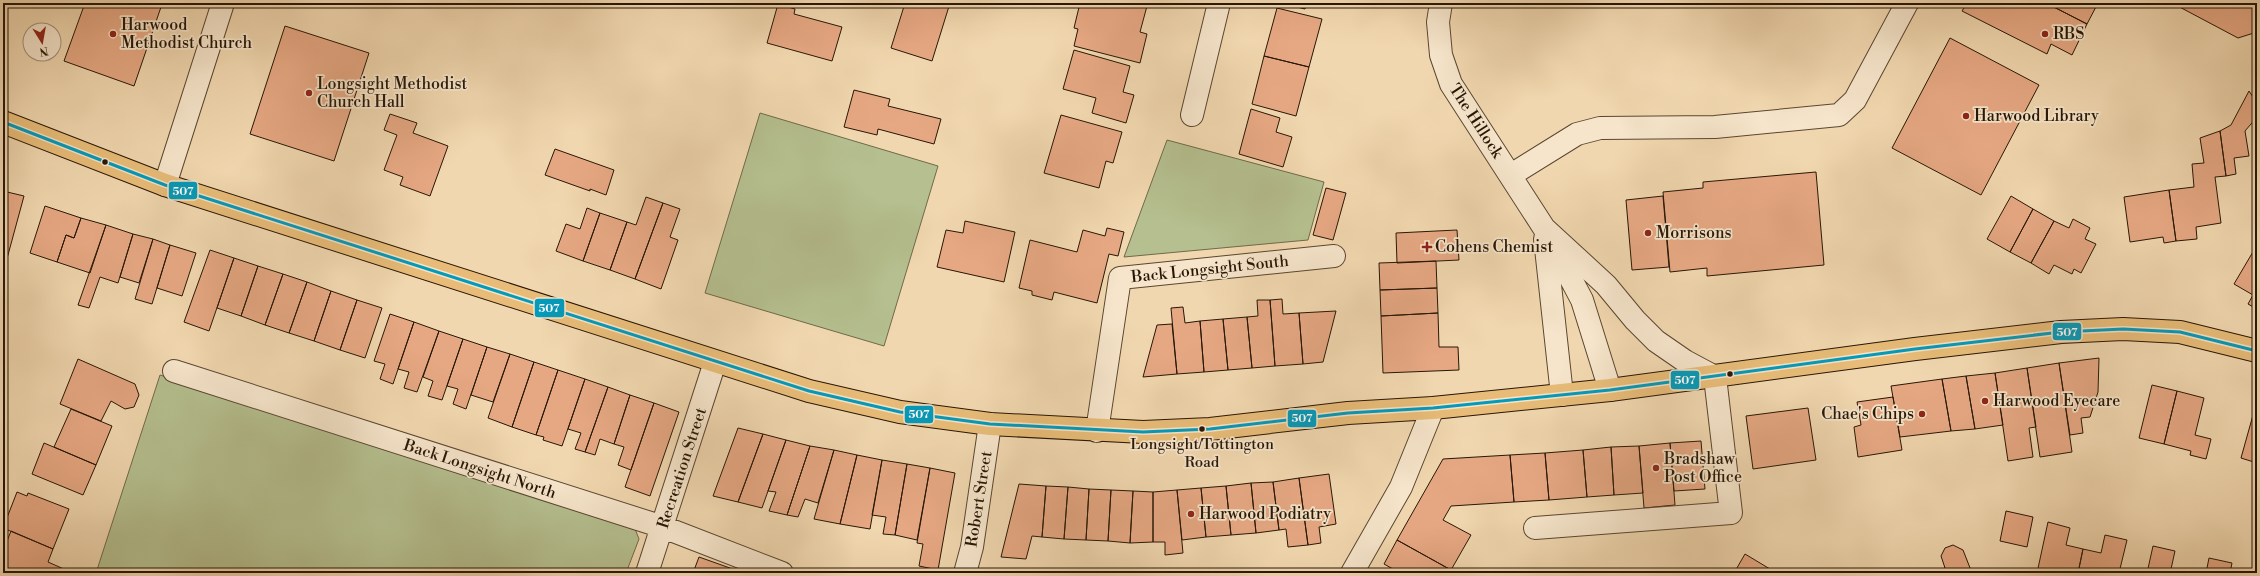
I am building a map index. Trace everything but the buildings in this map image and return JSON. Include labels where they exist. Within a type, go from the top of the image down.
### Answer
[{"type":"main road","points":[[3,122],[165,185],[809,391],[900,412],[990,424],[1143,432],[1210,429],[1348,412],[1433,408],[1562,396],[1716,377],[1915,349],[2069,331],[2124,329],[2180,332],[2257,351]]},
{"type":"street","points":[[165,185],[223,3]]},
{"type":"street","points":[[1192,115],[1219,3]]},
{"type":"street","name":"The Hillock","points":[[1441,3],[1438,22],[1441,55],[1451,84],[1544,228],[1582,300],[1610,390]]},
{"type":"street","points":[[1511,175],[1577,134],[1600,128],[1715,127],[1839,115],[1856,100],[1906,3]]},
{"type":"street","name":"The Hillock","points":[[1544,228],[1606,285],[1635,320],[1656,341],[1685,361],[1716,377]]},
{"type":"street","name":"The Hillock","points":[[1544,228],[1562,396]]},
{"type":"street","name":"Back Longsight South","points":[[1097,430],[1120,278],[1334,256]]},
{"type":"street","name":"Recreation Street","points":[[647,573],[663,528],[715,362]]},
{"type":"street","name":"Back Longsight North","points":[[174,371],[663,528],[782,573]]},
{"type":"street","points":[[1535,528],[1731,513],[1716,377]]},
{"type":"street","points":[[1352,573],[1400,487],[1433,408]]},
{"type":"street","name":"Robert Street","points":[[965,573],[972,547],[990,424]]},
{"type":"green space","points":[[760,113],[938,166],[884,346],[705,293]]},
{"type":"green space","points":[[1167,140],[1324,182],[1308,240],[1124,257]]},
{"type":"green space","points":[[160,375],[635,529],[639,539],[626,573],[96,573]]},
{"type":"transit line","name":"507","points":[[3,122],[165,185],[809,391],[900,412],[990,424],[1143,432],[1210,429],[1348,413],[1433,408],[1610,390],[1915,349],[2061,332],[2123,329],[2180,332],[2257,351]]},
{"type":"place","name":"Harwood Methodist Church","points":[[113,34]]},
{"type":"place","name":"RBS","points":[[2045,34]]},
{"type":"place","name":"Longsight Methodist Church Hall","points":[[309,93]]},
{"type":"place","name":"Harwood Library","points":[[1966,116]]},
{"type":"place","name":"Morrisons","points":[[1648,233]]},
{"type":"place","name":"Cohens Chemist","points":[[1427,247]]},
{"type":"place","name":"Harwood Eyecare","points":[[1985,401]]},
{"type":"place","name":"Chae's Chips","points":[[1922,414]]},
{"type":"place","name":"Longsight/Tottington Road","points":[[1202,429]]},
{"type":"place","name":"Bradshaw Post Office","points":[[1656,468]]},
{"type":"place","name":"Harwood Podiatry","points":[[1191,514]]}]
